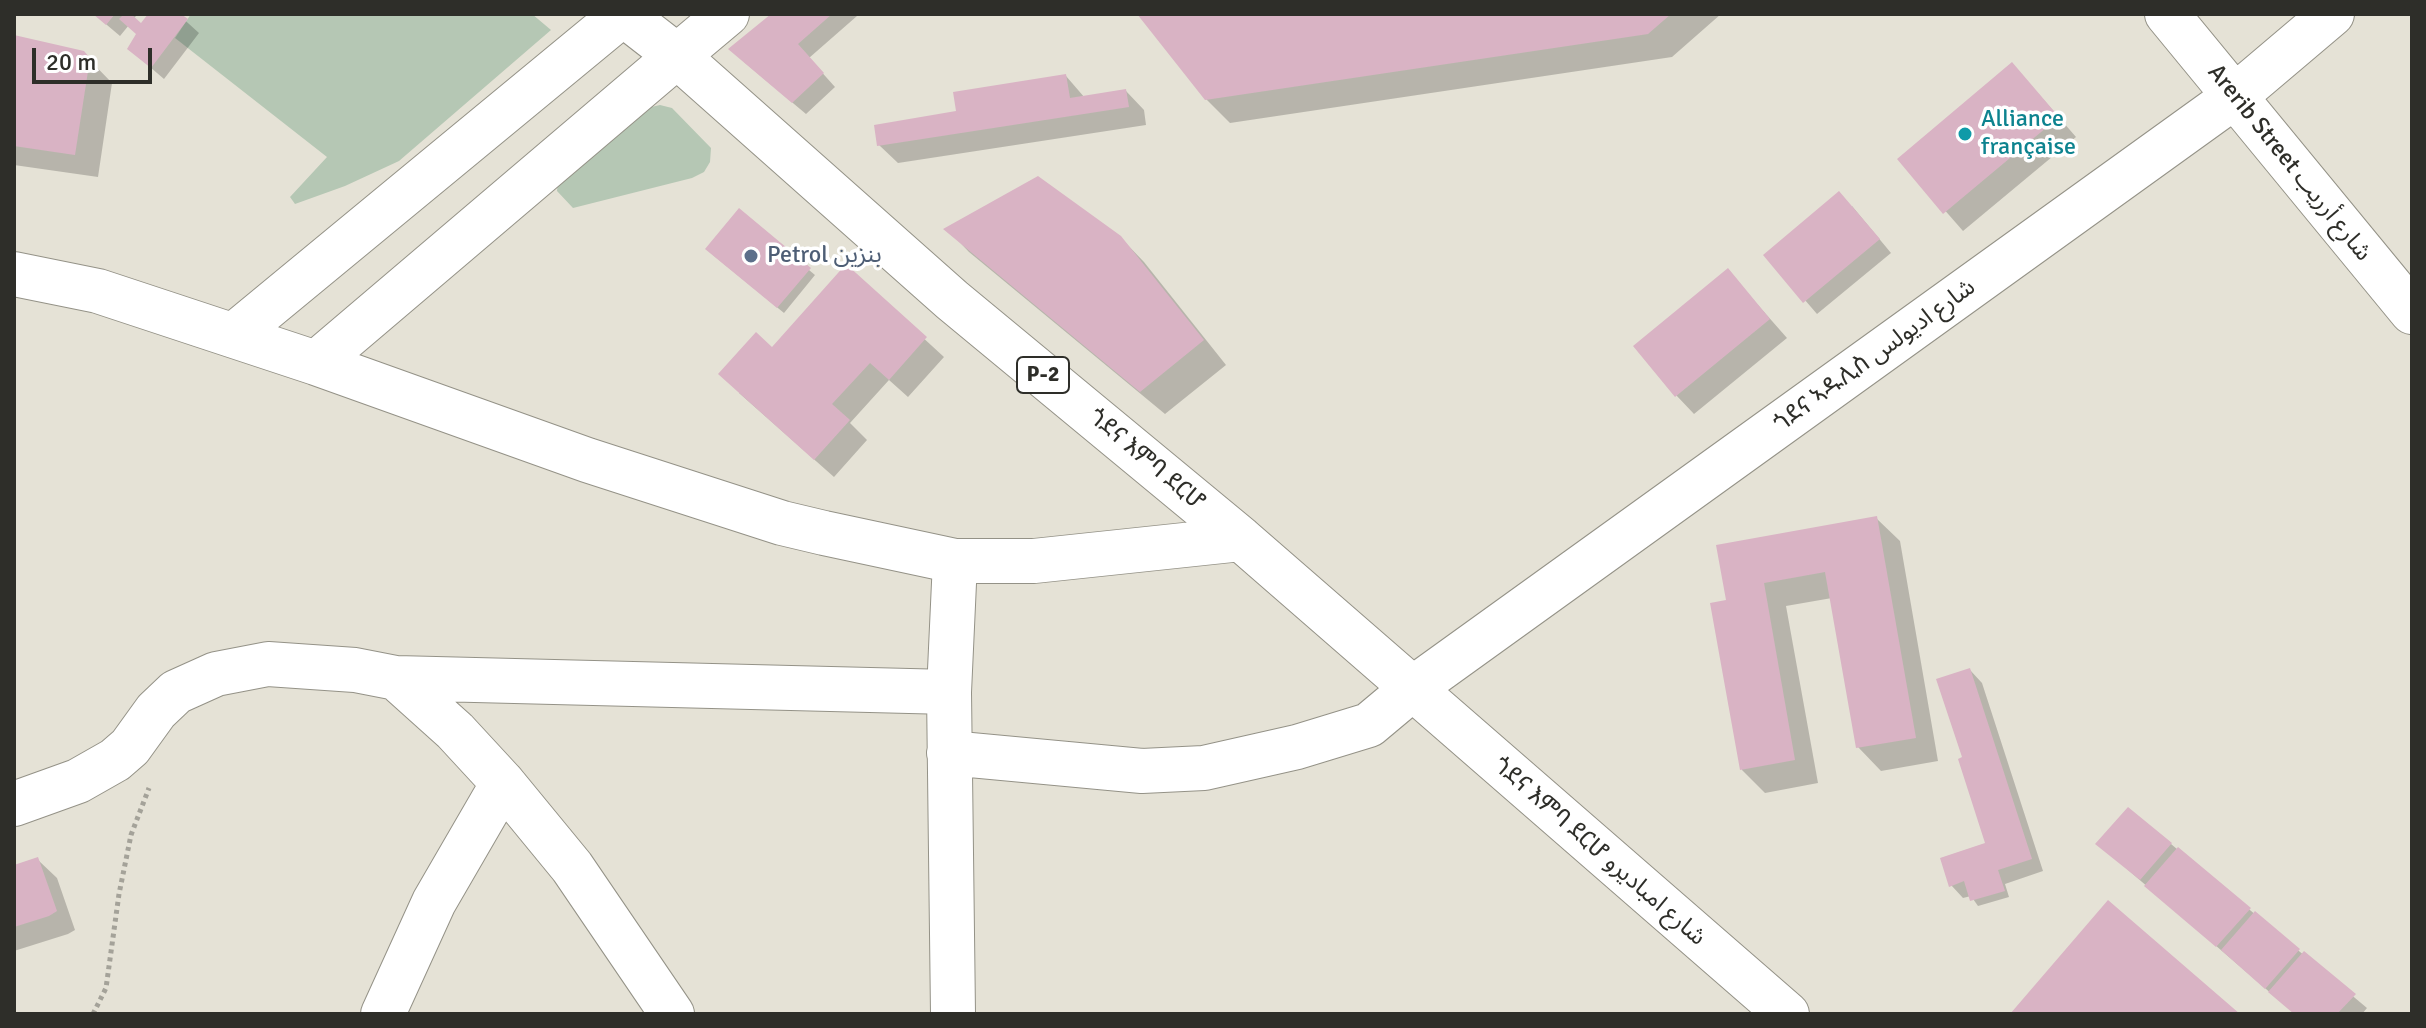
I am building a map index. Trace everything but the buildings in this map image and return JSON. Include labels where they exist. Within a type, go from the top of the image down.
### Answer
[{"type":"main road","name":"ጎደና እምባ ደርሆ","points":[[623,14],[677,56],[952,300],[1241,539],[1412,689]]},
{"type":"main road","points":[[234,335],[623,14]]},
{"type":"main road","points":[[316,363],[727,14]]},
{"type":"main road","name":"Arerib Street شارع أرريب","points":[[2167,14],[2412,312]]},
{"type":"main road","name":"ጎደና ኣዱሊስ شارع اديولس","points":[[949,753],[1142,771],[1204,768],[1297,747],[1369,725],[1412,689],[2234,97],[2332,14]]},
{"type":"main road","points":[[14,274],[98,291],[234,335],[587,460],[782,523],[955,561],[1034,561],[1241,539]]},
{"type":"main road","points":[[953,1014],[949,692],[955,561]]},
{"type":"main road","points":[[14,804],[78,781],[115,760],[130,747],[156,711],[176,692],[216,674],[268,664],[355,670],[396,678],[949,692]]},
{"type":"main road","points":[[396,678],[455,731],[503,783],[572,867],[672,1014]]},
{"type":"main road","name":"ጎደና እምባ ደርሆ شارع امباديرو","points":[[1412,689],[1787,1014]]},
{"type":"main road","points":[[383,1014],[434,902],[503,783]]},
{"type":"path","points":[[93,1014],[106,988],[131,835],[153,777]]},
{"type":"green space","points":[[191,14],[532,14],[551,30],[399,161],[345,186],[295,204],[290,197],[327,157],[175,38]]},
{"type":"green space","points":[[660,105],[672,108],[711,148],[710,162],[704,172],[692,178],[573,208],[557,191],[558,181],[647,108]]},
{"type":"place","name":"Alliance française","points":[[1965,134]]},
{"type":"place","name":"Petrol بنزين","points":[[751,256]]}]
